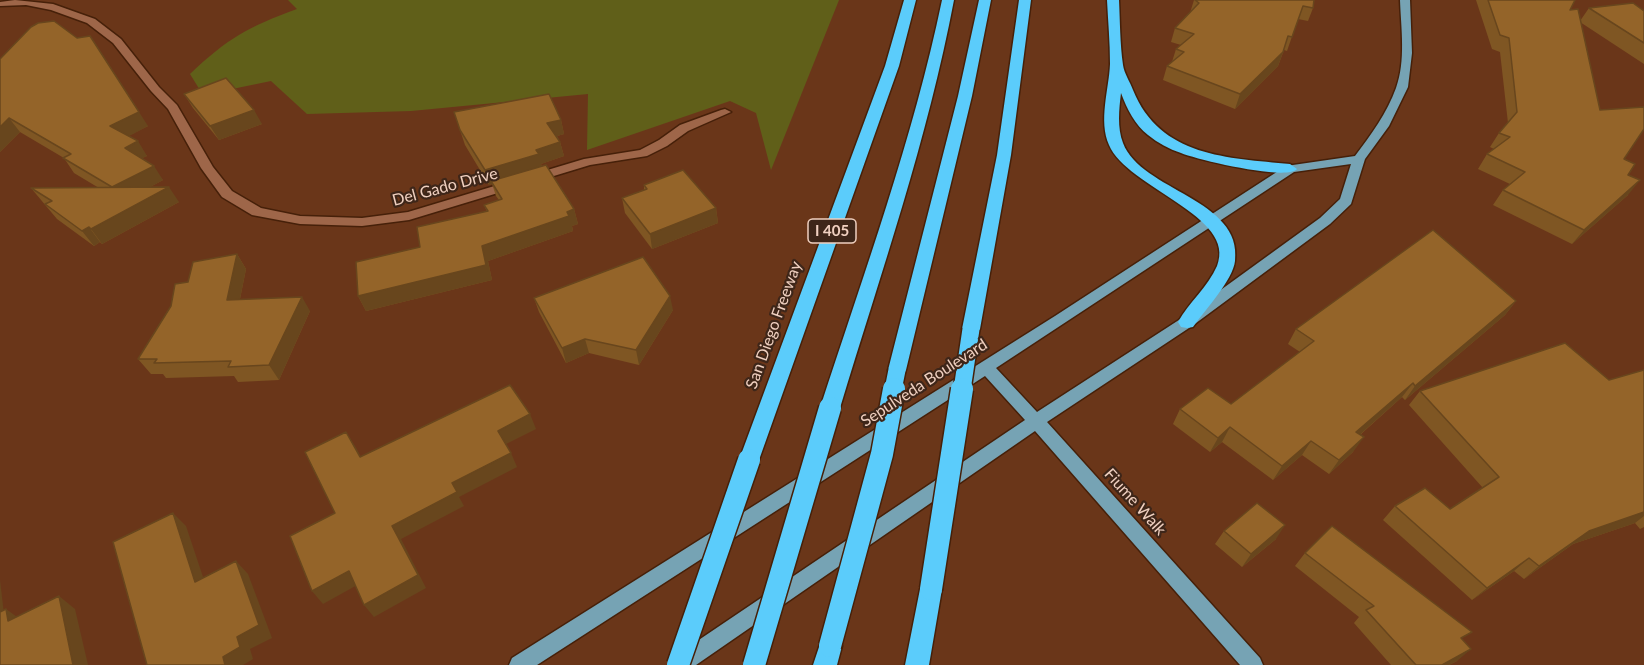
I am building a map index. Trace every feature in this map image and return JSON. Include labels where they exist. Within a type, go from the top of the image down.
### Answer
[{"type":"highway","name":"San Diego Freeway","points":[[679,665],[749,460],[892,66],[910,0]]},
{"type":"highway","points":[[754,665],[921,110],[939,45],[948,0]]},
{"type":"highway","points":[[828,655],[882,454],[897,370],[960,117],[986,0]]},
{"type":"highway","points":[[917,665],[971,328],[1004,155],[1025,0]]},
{"type":"highway","points":[[1113,0],[1116,65],[1113,129],[1116,147],[1143,175],[1215,220],[1226,243],[1227,261],[1187,322]]},
{"type":"highway","points":[[1116,65],[1140,118],[1161,138],[1196,154],[1244,164],[1290,169]]},
{"type":"main road","points":[[679,665],[1036,421],[1187,322],[1325,221],[1346,201],[1359,159],[1383,126],[1402,87],[1407,53],[1406,0]]},
{"type":"main road","name":"Sepulveda Boulevard","points":[[519,665],[1215,220],[1290,169],[1359,159]]},
{"type":"main road","name":"Fiume Walk","points":[[986,367],[1253,665]]},
{"type":"street","name":"Del Gado Drive","points":[[3,4],[26,2],[53,7],[92,21],[117,41],[173,108],[207,168],[227,194],[257,212],[300,220],[362,222],[409,216],[588,162],[643,153],[663,143],[684,128],[725,112]]},
{"type":"shaded area","points":[[288,0],[839,0],[771,170],[756,113],[730,101],[587,150],[588,94],[411,111],[307,114],[271,81],[203,95],[190,74],[216,51],[239,35],[297,9]]},
{"type":"building","points":[[1195,0],[1314,0],[1313,8],[1303,6],[1292,37],[1288,36],[1283,52],[1240,94],[1167,66],[1184,52],[1176,49],[1194,34],[1175,28],[1199,3]]},
{"type":"building","points":[[1488,0],[1575,0],[1570,10],[1578,9],[1600,110],[1644,107],[1644,129],[1624,159],[1635,164],[1628,175],[1640,180],[1584,230],[1503,190],[1525,172],[1487,154],[1510,137],[1499,133],[1517,112],[1509,38],[1500,35]]},
{"type":"building","points":[[1633,3],[1644,11],[1644,43],[1589,8]]},
{"type":"building","points":[[54,21],[77,38],[90,36],[139,112],[110,126],[138,141],[125,148],[154,166],[112,187],[63,158],[71,154],[9,118],[0,127],[0,59],[31,27],[38,23]]},
{"type":"building","points":[[226,78],[254,110],[210,126],[184,94]]},
{"type":"building","points":[[549,94],[561,120],[547,123],[560,142],[536,150],[539,154],[485,170],[460,130],[454,112]]},
{"type":"building","points":[[546,165],[574,209],[567,212],[569,216],[482,246],[486,265],[358,296],[356,262],[420,247],[417,227],[488,211],[484,205],[502,199],[491,181]]},
{"type":"building","points":[[683,170],[716,208],[650,234],[622,198],[647,189],[644,185]]},
{"type":"building","points":[[169,187],[91,229],[89,227],[82,231],[45,204],[52,201],[31,188]]},
{"type":"building","points":[[1433,230],[1516,301],[1415,386],[1413,383],[1356,432],[1364,437],[1339,460],[1311,441],[1282,466],[1230,427],[1218,438],[1180,409],[1208,388],[1231,404],[1314,341],[1296,329]]},
{"type":"building","points":[[237,254],[227,300],[302,297],[269,365],[228,367],[231,361],[154,363],[157,359],[138,359],[171,306],[175,284],[188,282],[193,262]]},
{"type":"building","points":[[643,257],[670,296],[636,350],[585,339],[562,348],[534,298]]},
{"type":"building","points":[[1565,343],[1609,380],[1644,370],[1644,512],[1589,531],[1539,566],[1529,558],[1487,588],[1395,506],[1425,488],[1450,509],[1499,477],[1420,391]]},
{"type":"building","points":[[510,385],[530,414],[498,431],[511,453],[452,483],[457,492],[392,526],[418,575],[364,605],[349,571],[312,591],[290,536],[335,513],[305,452],[346,432],[360,457]]},
{"type":"building","points":[[1257,503],[1285,525],[1251,554],[1224,531]]},
{"type":"building","points":[[173,513],[195,582],[236,561],[259,625],[237,637],[240,647],[223,657],[225,665],[147,665],[113,542]]},
{"type":"building","points":[[1332,526],[1472,632],[1461,638],[1471,649],[1442,665],[1416,665],[1366,610],[1374,606],[1305,553]]},
{"type":"building","points":[[59,596],[73,665],[0,665],[0,612],[6,609],[8,621]]}]
